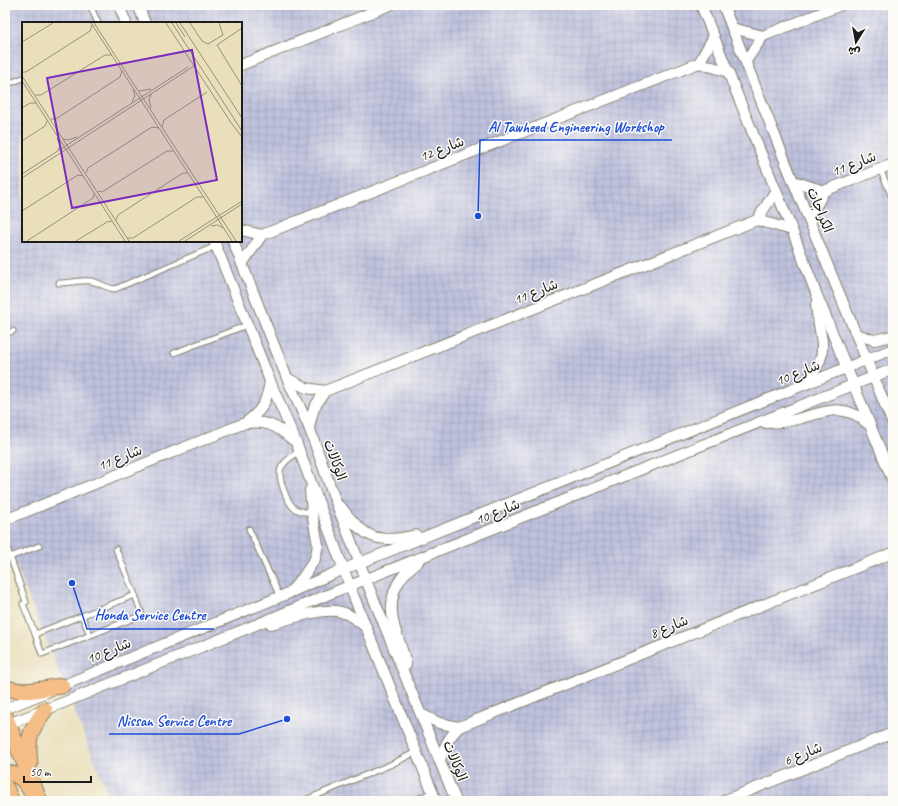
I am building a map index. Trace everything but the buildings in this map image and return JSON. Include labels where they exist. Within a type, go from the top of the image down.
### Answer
[{"type":"highway","points":[[5,787],[11,801]]},
{"type":"main road","points":[[5,687],[22,691],[62,686]]},
{"type":"main road","points":[[30,777],[28,748],[29,739],[32,728],[45,710]]},
{"type":"main road","points":[[6,722],[39,801]]},
{"type":"main road","points":[[5,773],[18,776],[27,784],[39,801]]},
{"type":"street","points":[[119,5],[126,22]]},
{"type":"street","points":[[138,5],[146,22]]},
{"type":"street","points":[[242,64],[390,5]]},
{"type":"street","points":[[701,5],[893,481]]},
{"type":"street","name":"الكراجات","points":[[723,5],[793,181],[893,424]]},
{"type":"street","points":[[746,61],[763,36],[841,5]]},
{"type":"street","points":[[732,28],[763,36]]},
{"type":"street","points":[[714,36],[699,63],[728,72]]},
{"type":"street","name":"شارع 12","points":[[262,235],[699,63]]},
{"type":"street","name":"شارع 11","points":[[793,181],[824,191],[893,164]]},
{"type":"street","points":[[776,190],[757,220],[792,230]]},
{"type":"street","name":"شارع 11","points":[[809,220],[824,191]]},
{"type":"street","name":"شارع 11","points":[[325,391],[757,220]]},
{"type":"street","points":[[242,230],[262,235],[242,264]]},
{"type":"street","name":"الوكالات","points":[[233,242],[287,378],[309,427],[359,564],[456,801]]},
{"type":"street","points":[[215,244],[297,446],[344,570],[434,797]]},
{"type":"street","points":[[799,388],[816,369],[823,352],[823,343],[816,308],[816,293]]},
{"type":"street","points":[[856,334],[874,340],[893,336]]},
{"type":"street","name":"شارع 10","points":[[5,709],[445,528],[799,388],[893,349]]},
{"type":"street","name":"شارع 10","points":[[6,722],[45,710],[350,585],[366,580],[893,369]]},
{"type":"street","points":[[287,378],[306,388],[325,391],[314,408],[309,427]]},
{"type":"street","name":"شارع 11","points":[[8,519],[245,423],[256,416],[264,405],[270,381]]},
{"type":"street","name":"شارع 10","points":[[758,423],[792,420],[821,411],[836,409],[861,417],[871,426]]},
{"type":"street","name":"شارع 11","points":[[245,423],[260,422],[271,425],[284,432],[297,446]]},
{"type":"street","points":[[284,595],[306,573],[315,558],[318,545],[312,513],[309,478]]},
{"type":"street","name":"شارع 10","points":[[334,497],[352,522],[362,531],[373,537],[384,540],[396,540],[445,528]]},
{"type":"street","name":"شارع 8","points":[[440,761],[447,741],[459,727],[892,553]]},
{"type":"street","name":"الوكالات","points":[[410,688],[406,660],[392,616],[392,595],[406,572],[429,554]]},
{"type":"street","name":"شارع 10","points":[[248,628],[322,611],[333,610],[350,616],[368,629]]},
{"type":"street","points":[[421,714],[440,723],[459,727]]},
{"type":"street","name":"شارع 6","points":[[728,800],[893,733]]},
{"type":"lane","points":[[90,5],[98,22]]},
{"type":"lane","points":[[5,85],[22,78]]},
{"type":"lane","points":[[880,169],[892,197]]},
{"type":"lane","points":[[59,283],[88,281],[110,289],[116,289],[215,244]]},
{"type":"lane","points":[[174,353],[247,324]]},
{"type":"lane","points":[[5,334],[13,331]]},
{"type":"lane","points":[[297,446],[282,466],[280,472],[281,482],[293,507],[297,510],[312,513]]},
{"type":"lane","points":[[5,506],[8,519]]},
{"type":"lane","points":[[249,529],[284,595]]},
{"type":"lane","points":[[5,542],[34,634],[42,654],[142,615],[116,550]]},
{"type":"lane","points":[[10,557],[39,546]]},
{"type":"lane","points":[[34,634],[135,595]]},
{"type":"lane","points":[[82,616],[90,635]]},
{"type":"lane","points":[[303,801],[392,764],[416,752]]},
{"type":"lane","points":[[413,801],[434,797]]},
{"type":"shaded area","points":[[5,5],[893,5],[893,801],[111,801],[5,539]]},
{"type":"place","name":"Al Tawheed Engineering Workshop","points":[[478,216]]},
{"type":"place","name":"Honda Service Centre","points":[[72,583]]},
{"type":"place","name":"Nissan Service Centre","points":[[287,719]]}]
